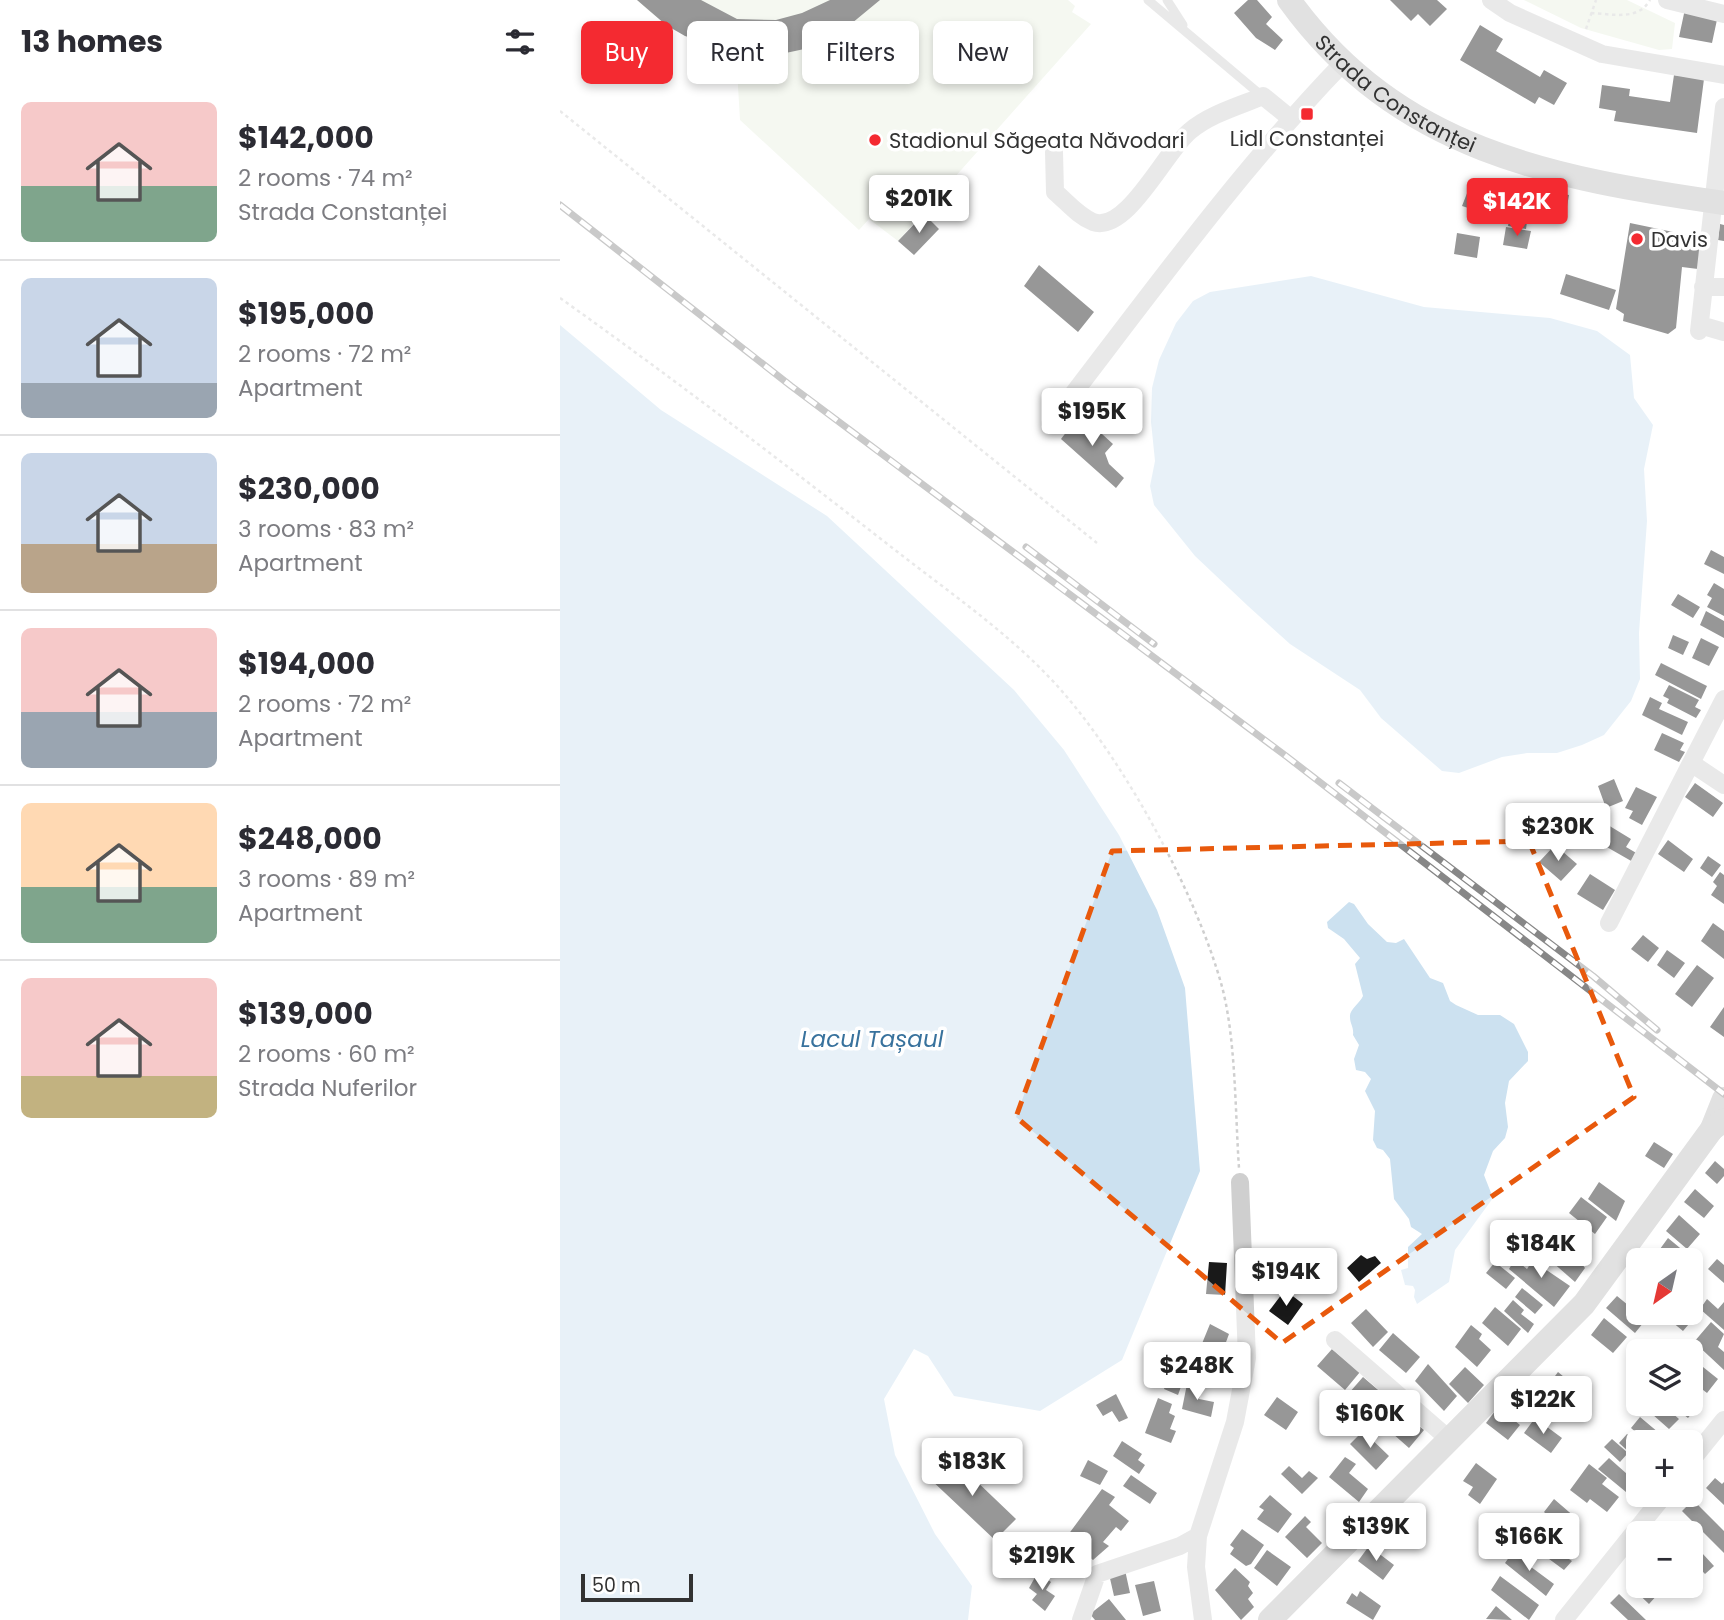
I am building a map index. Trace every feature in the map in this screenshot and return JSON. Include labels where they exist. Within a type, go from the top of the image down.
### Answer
[{"type":"street","name":"Strada Constanței","points":[[1289,0],[1343,63],[1376,91],[1424,120],[1516,162],[1583,180],[1718,202]]},
{"type":"street","points":[[1491,0],[1510,13],[1580,45],[1623,58],[1724,75]]},
{"type":"street","points":[[1667,0],[1724,14]]},
{"type":"street","points":[[1051,424],[1229,192],[1290,118],[1343,63]]},
{"type":"street","points":[[1054,152],[1055,192],[1082,216],[1108,224],[1119,218],[1133,202],[1188,132],[1204,121],[1263,96],[1290,118]]},
{"type":"street","points":[[1724,107],[1718,202],[1703,287],[1699,328],[1724,332]]},
{"type":"street","points":[[1703,287],[1724,287]]},
{"type":"street","points":[[1609,923],[1724,699]]},
{"type":"street","points":[[1691,763],[1724,785]]},
{"type":"street","points":[[1270,1620],[1584,1304],[1718,1125],[1724,1099]]},
{"type":"street","points":[[1203,1620],[1196,1567],[1198,1536],[1232,1433],[1246,1368],[1247,1326],[1240,1182]]},
{"type":"street","points":[[1335,1339],[1450,1440]]},
{"type":"street","points":[[1703,1446],[1724,1420]]},
{"type":"street","points":[[1564,1620],[1655,1507]]},
{"type":"street","points":[[1081,1620],[1097,1574],[1180,1546],[1198,1536]]},
{"type":"lane","points":[[1148,0],[1263,96]]},
{"type":"lane","points":[[1167,0],[1190,35]]},
{"type":"path","points":[[1580,45],[1596,0]]},
{"type":"path","points":[[1591,13],[1633,15],[1645,8],[1650,0]]},
{"type":"path","points":[[560,111],[1097,543]]},
{"type":"path","points":[[560,298],[779,459],[986,621],[1029,656],[1089,724],[1176,870],[1208,942],[1224,999],[1240,1182]]},
{"type":"highlighted area","points":[[1529,841],[1634,1097],[1282,1343],[1016,1117],[1112,851]]},
{"type":"green space","name":"Stadionul Săgeata Năvodari","points":[[637,0],[1068,0],[1075,6],[1072,12],[1091,24],[898,241],[869,219],[859,230],[740,120],[738,84],[788,84],[788,21],[687,21],[687,36],[673,28],[673,21],[659,19]]},
{"type":"green space","points":[[1524,0],[1627,0],[1675,23],[1672,49],[1659,50],[1581,28]]},
{"type":"water","points":[[1311,276],[1424,307],[1550,318],[1597,331],[1630,355],[1634,398],[1653,425],[1644,469],[1647,521],[1639,633],[1640,679],[1631,701],[1604,735],[1557,753],[1527,753],[1502,757],[1459,773],[1442,771],[1381,718],[1360,690],[1290,644],[1248,606],[1195,556],[1154,505],[1150,486],[1155,461],[1151,422],[1152,388],[1159,360],[1176,323],[1193,301],[1210,292]]},
{"type":"water","name":"Lacul Tașaul","points":[[560,325],[661,410],[827,516],[1014,690],[1064,750],[1119,835],[1157,910],[1185,988],[1200,1171],[1122,1360],[1040,1411],[954,1396],[928,1356],[914,1349],[884,1399],[895,1455],[935,1534],[972,1586],[968,1620],[560,1620]]},
{"type":"water","points":[[1349,902],[1354,904],[1368,924],[1387,942],[1396,943],[1404,939],[1430,978],[1443,983],[1450,1001],[1478,1015],[1500,1015],[1514,1024],[1528,1052],[1528,1061],[1509,1081],[1505,1103],[1508,1127],[1505,1138],[1493,1151],[1484,1175],[1493,1198],[1455,1250],[1449,1282],[1417,1304],[1415,1290],[1413,1286],[1405,1285],[1401,1270],[1408,1268],[1408,1247],[1422,1234],[1411,1227],[1409,1219],[1394,1199],[1390,1159],[1383,1150],[1377,1148],[1373,1140],[1375,1111],[1365,1091],[1371,1079],[1365,1072],[1356,1070],[1354,1059],[1359,1045],[1353,1035],[1350,1014],[1363,996],[1355,964],[1360,958],[1344,939],[1328,928],[1327,922]]},
{"type":"building","points":[[637,0],[701,0],[737,19],[776,20],[802,13],[830,0],[880,0],[855,21],[802,21],[802,50],[788,52],[788,21],[687,21],[687,37],[673,29],[673,21],[661,21]]},
{"type":"building","points":[[1248,0],[1257,0],[1272,17],[1266,24],[1283,40],[1275,50],[1256,38],[1234,13]]},
{"type":"building","points":[[1390,0],[1437,0],[1447,9],[1430,26],[1418,14],[1411,21]]},
{"type":"building","points":[[1685,9],[1718,15],[1712,43],[1679,37]]},
{"type":"building","points":[[1480,25],[1503,39],[1496,51],[1540,77],[1544,70],[1567,83],[1554,105],[1539,97],[1535,104],[1460,60]]},
{"type":"building","points":[[1674,75],[1704,79],[1697,133],[1614,121],[1616,111],[1599,108],[1602,85],[1630,89],[1629,96],[1670,102]]},
{"type":"building","points":[[1473,178],[1503,188],[1496,204],[1489,202],[1484,213],[1462,206]]},
{"type":"building","points":[[1513,191],[1531,193],[1526,229],[1508,226]]},
{"type":"building","points":[[1543,191],[1569,195],[1566,212],[1539,207]]},
{"type":"building","points":[[924,214],[939,229],[914,255],[898,241]]},
{"type":"building","points":[[1630,223],[1702,238],[1698,269],[1682,267],[1676,328],[1668,334],[1623,321],[1624,314],[1616,309]]},
{"type":"building","points":[[1720,224],[1724,225],[1724,241],[1718,240]]},
{"type":"building","points":[[1506,227],[1531,231],[1527,249],[1503,245]]},
{"type":"building","points":[[1457,233],[1480,237],[1477,258],[1454,254]]},
{"type":"building","points":[[1039,265],[1094,312],[1078,332],[1024,286]]},
{"type":"building","points":[[1566,274],[1616,290],[1609,310],[1560,294]]},
{"type":"building","points":[[1080,414],[1113,444],[1105,453],[1109,464],[1124,478],[1116,488],[1061,439]]},
{"type":"building","points":[[1711,550],[1724,557],[1724,574],[1704,564]]},
{"type":"building","points":[[1714,583],[1724,589],[1724,616],[1707,607],[1712,598],[1707,595]]},
{"type":"building","points":[[1678,594],[1700,607],[1693,618],[1671,605]]},
{"type":"building","points":[[1706,611],[1724,621],[1724,638],[1700,625]]},
{"type":"building","points":[[1673,635],[1689,642],[1683,655],[1668,648]]},
{"type":"building","points":[[1701,638],[1719,647],[1709,666],[1692,658]]},
{"type":"building","points":[[1661,663],[1707,686],[1701,699],[1655,675]]},
{"type":"building","points":[[1669,685],[1699,700],[1695,707],[1701,710],[1696,718],[1667,703],[1669,699],[1663,696]]},
{"type":"building","points":[[1650,697],[1662,703],[1659,709],[1688,722],[1682,735],[1642,715]]},
{"type":"building","points":[[1662,733],[1684,743],[1680,750],[1685,752],[1679,762],[1654,750]]},
{"type":"building","points":[[1614,779],[1623,801],[1606,808],[1598,786]]},
{"type":"building","points":[[1695,783],[1723,803],[1713,817],[1685,797]]},
{"type":"building","points":[[1636,787],[1657,797],[1642,825],[1629,818],[1633,811],[1625,808]]},
{"type":"building","points":[[1576,805],[1598,818],[1589,834],[1566,821]]},
{"type":"building","points":[[1608,825],[1631,839],[1626,847],[1638,854],[1633,862],[1598,842]]},
{"type":"building","points":[[1668,840],[1693,859],[1684,872],[1658,854]]},
{"type":"building","points":[[1555,845],[1577,864],[1561,881],[1539,862]]},
{"type":"building","points":[[1708,856],[1721,865],[1712,877],[1700,868]]},
{"type":"building","points":[[1720,872],[1724,875],[1724,904],[1711,895],[1717,886],[1713,882]]},
{"type":"building","points":[[1590,874],[1615,890],[1603,910],[1577,894]]},
{"type":"building","points":[[1713,923],[1724,931],[1724,959],[1701,941]]},
{"type":"building","points":[[1643,935],[1659,948],[1648,962],[1631,949]]},
{"type":"building","points":[[1667,950],[1685,963],[1674,978],[1657,965]]},
{"type":"building","points":[[1697,965],[1714,978],[1692,1007],[1675,994]]},
{"type":"building","points":[[1724,1007],[1724,1037],[1710,1027]]},
{"type":"building","points":[[1654,1142],[1673,1154],[1664,1168],[1645,1156]]},
{"type":"building","points":[[1715,1161],[1724,1169],[1724,1176],[1717,1184],[1705,1173]]},
{"type":"building","points":[[1599,1182],[1625,1201],[1616,1221],[1588,1199]]},
{"type":"building","points":[[1695,1189],[1714,1206],[1704,1218],[1684,1202]]},
{"type":"building","points":[[1581,1197],[1607,1217],[1595,1234],[1569,1213]]},
{"type":"building","points":[[1679,1215],[1700,1234],[1686,1248],[1666,1231]]},
{"type":"building","points":[[1556,1238],[1567,1247],[1570,1243],[1579,1250],[1575,1255],[1585,1268],[1575,1282],[1543,1254]]},
{"type":"building","points":[[1668,1238],[1680,1248],[1661,1248]]},
{"type":"building","points":[[1361,1255],[1367,1259],[1375,1256],[1381,1263],[1359,1282],[1347,1268]]},
{"type":"building","points":[[1536,1255],[1548,1265],[1545,1269],[1570,1286],[1554,1307],[1509,1269],[1515,1259],[1527,1269]]},
{"type":"building","points":[[1717,1259],[1724,1265],[1724,1283],[1708,1269]]},
{"type":"building","points":[[1209,1262],[1227,1263],[1225,1295],[1206,1294]]},
{"type":"building","points":[[1495,1262],[1515,1278],[1506,1289],[1486,1273]]},
{"type":"building","points":[[1522,1288],[1543,1305],[1535,1314],[1515,1297]]},
{"type":"building","points":[[1285,1290],[1303,1304],[1288,1325],[1269,1311]]},
{"type":"building","points":[[1617,1296],[1626,1303],[1626,1325],[1641,1325],[1635,1333],[1606,1308]]},
{"type":"building","points":[[1707,1299],[1718,1309],[1724,1302],[1724,1330],[1703,1312]]},
{"type":"building","points":[[1513,1300],[1524,1310],[1521,1314],[1534,1324],[1528,1333],[1504,1311]]},
{"type":"building","points":[[1495,1307],[1521,1329],[1508,1346],[1482,1323]]},
{"type":"building","points":[[1366,1309],[1388,1332],[1373,1347],[1351,1323]]},
{"type":"building","points":[[1604,1318],[1627,1337],[1613,1353],[1591,1335]]},
{"type":"building","points":[[1711,1322],[1724,1334],[1718,1347],[1724,1352],[1724,1370],[1703,1350],[1703,1339],[1697,1339]]},
{"type":"building","points":[[1210,1324],[1229,1334],[1222,1353],[1201,1346]]},
{"type":"building","points":[[1471,1325],[1482,1334],[1479,1339],[1491,1350],[1477,1367],[1455,1347]]},
{"type":"building","points":[[1676,1325],[1688,1325],[1683,1331]]},
{"type":"building","points":[[1393,1333],[1420,1357],[1406,1373],[1379,1350]]},
{"type":"building","points":[[1332,1349],[1360,1372],[1345,1390],[1317,1366]]},
{"type":"building","points":[[1428,1364],[1457,1396],[1444,1411],[1415,1381]]},
{"type":"building","points":[[1465,1367],[1484,1385],[1468,1403],[1449,1384]]},
{"type":"building","points":[[1703,1367],[1718,1379],[1707,1393],[1703,1390]]},
{"type":"building","points":[[1558,1372],[1581,1391],[1575,1398],[1569,1393],[1566,1398],[1549,1384]]},
{"type":"building","points":[[1169,1375],[1183,1381],[1178,1395],[1164,1389]]},
{"type":"building","points":[[1363,1377],[1391,1401],[1376,1418],[1349,1393]]},
{"type":"building","points":[[1187,1384],[1202,1388],[1199,1399],[1214,1402],[1211,1417],[1182,1409]]},
{"type":"building","points":[[1542,1387],[1554,1396],[1539,1417],[1518,1401],[1527,1388],[1536,1395]]},
{"type":"building","points":[[1116,1394],[1128,1418],[1119,1422],[1112,1411],[1103,1416],[1096,1405]]},
{"type":"building","points":[[1277,1397],[1298,1412],[1286,1430],[1264,1415]]},
{"type":"building","points":[[1158,1398],[1172,1404],[1169,1413],[1175,1416],[1170,1429],[1176,1431],[1171,1443],[1145,1433]]},
{"type":"building","points":[[1498,1407],[1520,1425],[1508,1440],[1486,1423]]},
{"type":"building","points":[[1407,1416],[1424,1430],[1409,1448],[1392,1433]]},
{"type":"building","points":[[1654,1416],[1676,1416],[1679,1419],[1669,1429]]},
{"type":"building","points":[[1640,1417],[1655,1430],[1633,1430],[1631,1428]]},
{"type":"building","points":[[1535,1418],[1562,1438],[1551,1453],[1524,1433]]},
{"type":"building","points":[[1363,1431],[1389,1456],[1376,1470],[1350,1444]]},
{"type":"building","points":[[1626,1435],[1626,1449],[1619,1443]]},
{"type":"building","points":[[1612,1439],[1626,1451],[1626,1455],[1620,1462],[1604,1447]]},
{"type":"building","points":[[1122,1441],[1142,1454],[1138,1460],[1145,1465],[1139,1474],[1113,1456]]},
{"type":"building","points":[[949,1455],[1016,1519],[995,1540],[928,1477]]},
{"type":"building","points":[[1345,1457],[1356,1464],[1349,1473],[1368,1489],[1359,1502],[1329,1477]]},
{"type":"building","points":[[1609,1458],[1626,1473],[1626,1492],[1598,1469]]},
{"type":"building","points":[[1088,1460],[1108,1471],[1100,1485],[1080,1476]]},
{"type":"building","points":[[1476,1463],[1497,1479],[1480,1504],[1468,1495],[1473,1487],[1463,1481]]},
{"type":"building","points":[[1589,1464],[1607,1478],[1602,1484],[1619,1497],[1607,1512],[1590,1499],[1587,1503],[1570,1490]]},
{"type":"building","points":[[1289,1466],[1302,1478],[1309,1471],[1318,1478],[1302,1494],[1281,1474]]},
{"type":"building","points":[[1131,1475],[1157,1493],[1150,1504],[1123,1486]]},
{"type":"building","points":[[1715,1478],[1722,1484],[1724,1482],[1724,1505],[1706,1488]]},
{"type":"building","points":[[1102,1489],[1115,1497],[1109,1505],[1129,1521],[1121,1531],[1116,1527],[1103,1542],[1109,1546],[1093,1560],[1065,1539]]},
{"type":"building","points":[[1270,1495],[1292,1514],[1278,1533],[1257,1519],[1264,1510],[1259,1507]]},
{"type":"building","points":[[1554,1499],[1576,1518],[1564,1531],[1544,1512]]},
{"type":"building","points":[[1686,1507],[1700,1507],[1724,1531],[1724,1553],[1703,1532],[1703,1521],[1692,1521],[1682,1511]]},
{"type":"building","points":[[1305,1516],[1311,1522],[1306,1527],[1322,1543],[1307,1558],[1285,1537]]},
{"type":"building","points":[[1530,1519],[1569,1547],[1563,1555],[1572,1561],[1564,1570],[1518,1536]]},
{"type":"building","points":[[1242,1529],[1264,1545],[1251,1564],[1246,1566],[1230,1554],[1234,1548],[1230,1545]]},
{"type":"building","points":[[1369,1546],[1394,1565],[1383,1580],[1358,1561]]},
{"type":"building","points":[[1515,1549],[1526,1556],[1523,1561],[1554,1584],[1546,1596],[1505,1563]]},
{"type":"building","points":[[1267,1550],[1291,1567],[1277,1586],[1254,1568]]},
{"type":"building","points":[[1703,1554],[1714,1566],[1705,1574],[1703,1572]]},
{"type":"building","points":[[1235,1568],[1250,1582],[1248,1586],[1253,1593],[1248,1599],[1254,1607],[1241,1620],[1215,1590]]},
{"type":"building","points":[[1125,1570],[1130,1593],[1114,1596],[1109,1574]]},
{"type":"building","points":[[1038,1572],[1051,1582],[1046,1590],[1055,1596],[1045,1611],[1032,1600],[1037,1594],[1029,1588]]},
{"type":"building","points":[[1500,1576],[1539,1605],[1529,1620],[1491,1590]]},
{"type":"building","points":[[1154,1581],[1161,1611],[1143,1616],[1135,1585]]},
{"type":"building","points":[[1360,1591],[1381,1606],[1373,1620],[1346,1603],[1352,1593],[1357,1597]]},
{"type":"building","points":[[1619,1594],[1646,1620],[1628,1620],[1610,1603]]},
{"type":"building","points":[[1643,1598],[1654,1598],[1649,1604]]},
{"type":"building","points":[[1109,1599],[1126,1620],[1095,1620],[1090,1614]]},
{"type":"building","points":[[1496,1606],[1512,1620],[1486,1619]]},
{"type":"railway","points":[[560,205],[791,386],[1286,756],[1724,1094]]},
{"type":"railway","points":[[1026,547],[1154,644]]},
{"type":"railway","points":[[1339,783],[1593,976],[1657,1030]]},
{"type":"place","name":"Lidl Constanței","points":[[1307,114]]},
{"type":"place","name":"Stadionul Săgeata Năvodari","points":[[875,140]]},
{"type":"place","name":"Davis","points":[[1637,239]]}]
